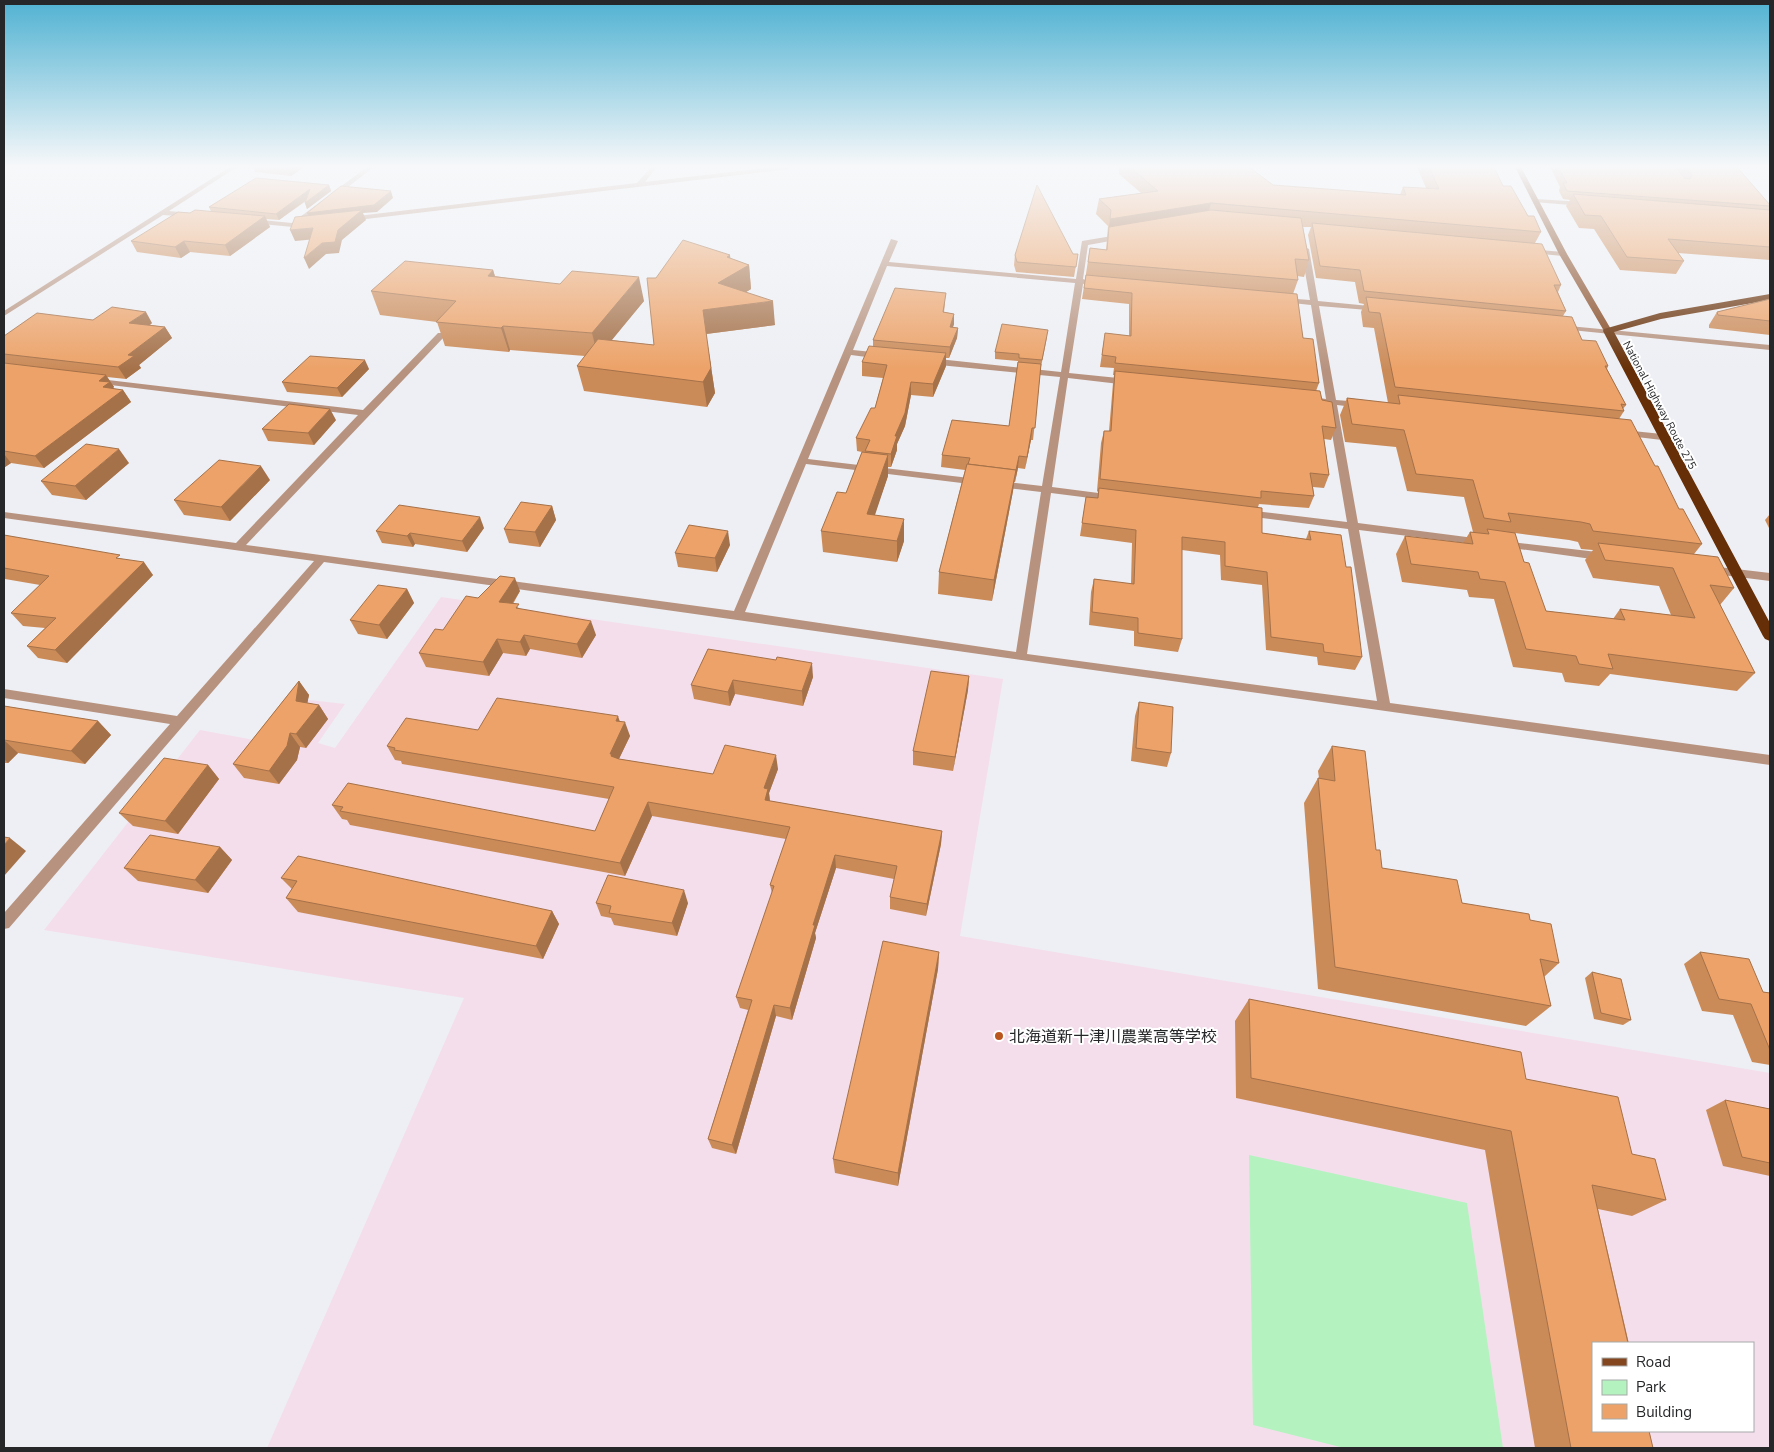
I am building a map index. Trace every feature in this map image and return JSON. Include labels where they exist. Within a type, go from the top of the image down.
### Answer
[{"type":"highway","name":"National Highway Route 275","points":[[1770,297],[1660,316],[1608,331],[1662,437],[1738,573],[1770,636]]},
{"type":"main road","points":[[1553,235],[1608,331]]},
{"type":"street","points":[[4,314],[129,235]]},
{"type":"street","points":[[1021,656],[1085,243],[1132,235]]},
{"type":"street","points":[[738,615],[894,241]]},
{"type":"street","points":[[1304,241],[1384,705]]},
{"type":"street","points":[[1525,251],[1563,254]]},
{"type":"street","points":[[886,264],[1098,283]]},
{"type":"street","points":[[1275,299],[1393,310]]},
{"type":"street","points":[[1549,326],[1770,348]]},
{"type":"street","points":[[238,547],[364,413],[441,335]]},
{"type":"street","points":[[847,352],[896,358]]},
{"type":"street","points":[[916,360],[1134,382]]},
{"type":"street","points":[[82,379],[364,413]]},
{"type":"street","points":[[1292,398],[1371,406]]},
{"type":"street","points":[[1613,432],[1662,437]]},
{"type":"street","points":[[802,461],[1126,499]]},
{"type":"street","points":[[1234,512],[1619,559]]},
{"type":"street","points":[[4,515],[738,615],[1770,760]]},
{"type":"street","points":[[4,923],[321,559]]},
{"type":"street","points":[[1698,568],[1770,577]]},
{"type":"street","points":[[4,694],[179,721]]},
{"type":"shaded area","name":"北海道新十津川農業高等学校","points":[[441,597],[1003,679],[960,936],[1770,1073],[1770,1448],[267,1448],[464,998],[44,930],[200,730],[265,742],[300,699],[345,704],[318,743],[335,748]]},
{"type":"green space","points":[[1249,1155],[1467,1203],[1503,1448],[1344,1448],[1253,1425]]},
{"type":"building","points":[[141,235],[239,235],[225,245],[184,241],[175,247],[131,241]]},
{"type":"building","points":[[311,235],[337,235],[335,242],[322,243],[304,258]]},
{"type":"building","points":[[1021,235],[1063,235],[1073,254],[1078,254],[1076,267],[1017,262],[1015,255]]},
{"type":"building","points":[[1108,235],[1304,235],[1309,260],[1295,259],[1298,280],[1088,262],[1090,248],[1107,250]]},
{"type":"building","points":[[1314,235],[1441,235],[1542,244],[1561,285],[1554,285],[1566,311],[1364,291],[1360,270],[1320,266]]},
{"type":"building","points":[[1613,235],[1770,235],[1770,247],[1668,239],[1684,261],[1627,257]]},
{"type":"building","points":[[683,240],[730,255],[727,257],[749,265],[718,283],[773,301],[703,310],[711,368],[703,382],[577,366],[598,339],[654,345],[647,278],[656,278]]},
{"type":"building","points":[[405,261],[493,270],[488,276],[560,284],[572,271],[639,277],[592,333],[503,326],[501,328],[436,322],[456,301],[371,291]]},
{"type":"building","points":[[1086,275],[1297,294],[1303,338],[1313,339],[1319,383],[1115,363],[1116,357],[1102,355],[1105,333],[1131,336],[1132,293],[1084,288]]},
{"type":"building","points":[[895,288],[946,293],[943,312],[954,314],[950,327],[958,328],[950,347],[873,340]]},
{"type":"building","points":[[1366,297],[1572,317],[1582,340],[1596,341],[1608,366],[1605,366],[1626,405],[1621,404],[1624,411],[1395,387],[1380,313],[1369,312]]},
{"type":"building","points":[[1770,299],[1770,321],[1718,315],[1717,312]]},
{"type":"building","points":[[112,307],[146,312],[129,323],[165,327],[128,355],[134,356],[118,367],[4,354],[4,336],[37,313],[93,320]]},
{"type":"building","points":[[1002,324],[1048,330],[1042,360],[1019,358],[1019,354],[995,352]]},
{"type":"building","points":[[869,346],[946,353],[933,384],[911,382],[905,413],[895,436],[897,436],[891,454],[865,451],[870,440],[856,438],[871,408],[875,408],[887,365],[862,362]]},
{"type":"building","points":[[310,356],[365,360],[337,388],[282,382]]},
{"type":"building","points":[[1018,362],[1041,364],[1035,428],[1032,428],[1027,457],[1019,456],[1016,470],[968,464],[970,458],[942,455],[952,420],[1009,426]]},
{"type":"building","points":[[4,363],[106,375],[99,381],[110,382],[103,387],[123,390],[35,456],[4,451]]},
{"type":"building","points":[[1115,371],[1320,391],[1322,400],[1332,402],[1336,428],[1322,426],[1329,475],[1310,473],[1314,496],[1261,491],[1261,498],[1100,479],[1104,431],[1111,431]]},
{"type":"building","points":[[1398,395],[1631,420],[1655,466],[1658,466],[1679,509],[1683,509],[1702,544],[1593,531],[1590,524],[1581,522],[1508,513],[1511,522],[1484,518],[1473,480],[1416,474],[1404,430],[1352,424],[1347,398],[1400,404]]},
{"type":"building","points":[[289,404],[330,409],[308,433],[262,429]]},
{"type":"building","points":[[86,444],[119,449],[75,486],[41,481]]},
{"type":"building","points":[[862,452],[888,455],[867,514],[904,519],[897,541],[821,531],[837,492],[846,493]]},
{"type":"building","points":[[219,460],[261,466],[221,507],[174,500]]},
{"type":"building","points":[[967,464],[1016,470],[994,580],[939,572]]},
{"type":"building","points":[[1099,488],[1262,508],[1262,533],[1311,540],[1309,531],[1341,535],[1346,567],[1351,567],[1362,657],[1324,652],[1323,644],[1271,637],[1267,572],[1225,566],[1225,542],[1182,537],[1182,639],[1138,633],[1138,618],[1092,612],[1094,579],[1134,584],[1136,530],[1082,523],[1086,497],[1098,498]]},
{"type":"building","points":[[521,502],[552,506],[535,532],[504,529]]},
{"type":"building","points":[[399,505],[480,517],[462,541],[410,533],[407,536],[376,531]]},
{"type":"building","points":[[689,525],[728,531],[715,558],[675,553]]},
{"type":"building","points":[[1487,529],[1515,533],[1524,562],[1529,563],[1546,611],[1625,620],[1620,609],[1695,618],[1673,568],[1605,560],[1598,543],[1718,557],[1734,588],[1710,585],[1755,673],[1608,654],[1613,669],[1579,664],[1576,656],[1526,649],[1505,582],[1480,579],[1478,572],[1411,564],[1405,536],[1473,544],[1470,532],[1489,534]]},
{"type":"building","points":[[4,535],[120,555],[116,558],[144,562],[55,650],[27,646],[56,618],[11,613],[49,576],[4,568]]},
{"type":"building","points":[[500,576],[515,578],[499,602],[519,604],[516,608],[591,621],[577,644],[524,635],[520,642],[497,639],[483,662],[419,653],[435,629],[443,630],[466,596],[478,598]]},
{"type":"building","points":[[378,585],[407,589],[379,625],[350,620]]},
{"type":"building","points":[[708,649],[776,660],[777,657],[812,663],[802,691],[733,680],[728,692],[691,685]]},
{"type":"building","points":[[931,671],[969,676],[955,757],[913,751]]},
{"type":"building","points":[[299,681],[296,701],[319,705],[296,734],[290,733],[287,746],[269,771],[233,764]]},
{"type":"building","points":[[497,698],[618,716],[616,721],[625,722],[610,754],[619,759],[713,774],[725,745],[776,755],[764,788],[768,789],[765,800],[942,831],[927,904],[890,897],[897,866],[835,855],[790,1008],[774,1005],[732,1145],[708,1139],[752,1000],[736,997],[774,886],[770,885],[790,827],[648,802],[620,863],[340,811],[343,807],[332,805],[348,783],[595,831],[614,787],[394,750],[395,748],[387,746],[406,718],[478,730]]},
{"type":"building","points":[[1139,702],[1173,707],[1171,753],[1136,748]]},
{"type":"building","points":[[4,706],[98,721],[71,751],[4,740]]},
{"type":"building","points":[[1332,746],[1365,751],[1376,850],[1380,850],[1382,868],[1457,880],[1462,903],[1529,914],[1530,920],[1551,924],[1559,963],[1540,959],[1551,1006],[1335,967],[1318,778],[1335,781]]},
{"type":"building","points":[[164,758],[208,765],[165,821],[119,813]]},
{"type":"building","points":[[150,835],[220,847],[195,880],[124,868]]},
{"type":"building","points":[[4,837],[10,838],[4,845]]},
{"type":"building","points":[[298,856],[552,911],[536,946],[286,898],[297,881],[281,878]]},
{"type":"building","points":[[608,875],[684,890],[672,923],[609,913],[611,906],[596,903]]},
{"type":"building","points":[[883,941],[939,952],[898,1173],[833,1159]]},
{"type":"building","points":[[1700,952],[1749,959],[1763,992],[1770,993],[1770,1050],[1751,1004],[1719,999]]},
{"type":"building","points":[[1592,972],[1621,979],[1631,1020],[1601,1013]]},
{"type":"building","points":[[1249,999],[1521,1052],[1526,1079],[1618,1097],[1632,1154],[1655,1159],[1666,1200],[1592,1185],[1628,1342],[1592,1342],[1592,1432],[1649,1432],[1653,1448],[1571,1448],[1511,1131],[1251,1078]]},
{"type":"building","points":[[1725,1100],[1770,1109],[1770,1163],[1742,1157]]},
{"type":"place","name":"北海道新十津川農業高等学校","points":[[999,1036]]}]
